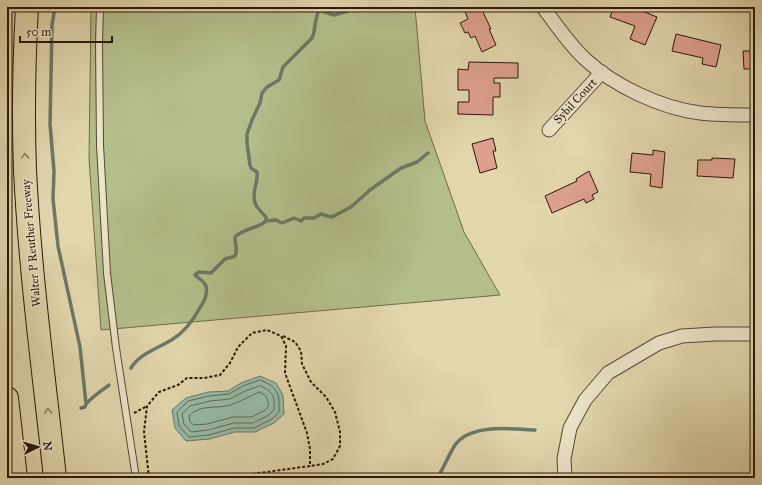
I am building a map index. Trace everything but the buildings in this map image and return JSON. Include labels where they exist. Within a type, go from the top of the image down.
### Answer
[{"type":"highway","name":"Walter P Reuther Freeway","points":[[27,7],[25,171],[33,274],[55,478]]},
{"type":"highway","points":[[7,398],[16,478]]},
{"type":"street","points":[[543,7],[566,38],[586,59],[602,72],[634,93],[668,106],[700,113],[755,115]]},
{"type":"street","name":"Sybil Court","points":[[549,130],[602,72]]},
{"type":"street","points":[[566,478],[564,459],[570,428],[585,400],[608,373],[659,343],[682,336],[755,334]]},
{"type":"lane","points":[[100,7],[100,145],[107,272],[116,348],[136,478]]},
{"type":"path","points":[[126,415],[147,406],[159,392],[178,385],[187,378],[220,376],[230,363],[238,347],[252,334],[267,330],[296,342],[301,351],[302,364],[311,382],[326,397],[335,412],[340,432],[340,446],[333,459],[323,464],[223,478]]},
{"type":"path","points":[[281,336],[286,346],[285,373],[307,433],[310,450],[310,466]]},
{"type":"path","points":[[147,406],[144,432],[149,478]]},
{"type":"shaded area","points":[[91,7],[415,7],[425,121],[464,232],[500,295],[101,330],[89,159]]},
{"type":"water","points":[[260,376],[276,383],[283,395],[284,414],[274,423],[255,432],[235,432],[210,439],[186,441],[175,428],[172,410],[186,398],[208,392],[228,391],[241,383]]},
{"type":"waterway","points":[[55,7],[52,25],[50,124],[54,171],[53,199],[58,246],[80,347],[86,404]]},
{"type":"waterway","points":[[266,221],[266,217],[257,207],[254,197],[257,172],[251,168],[247,143],[247,134],[260,103],[262,93],[267,87],[279,80],[283,67],[312,38],[316,17],[319,10],[334,15],[358,7]]},
{"type":"waterway","points":[[131,368],[139,358],[173,339],[182,332],[196,316],[204,301],[207,289],[203,281],[195,275],[199,272],[211,273],[225,259],[235,256],[235,237],[239,234],[266,221],[276,220],[282,223],[294,218],[301,221],[304,218],[314,218],[321,214],[331,217],[334,216],[351,207],[370,190],[401,168],[417,162],[428,153]]},
{"type":"waterway","points":[[81,408],[85,407],[91,399],[109,385]]},
{"type":"waterway","points":[[437,478],[455,445],[462,438],[471,433],[492,429],[535,430]]}]
